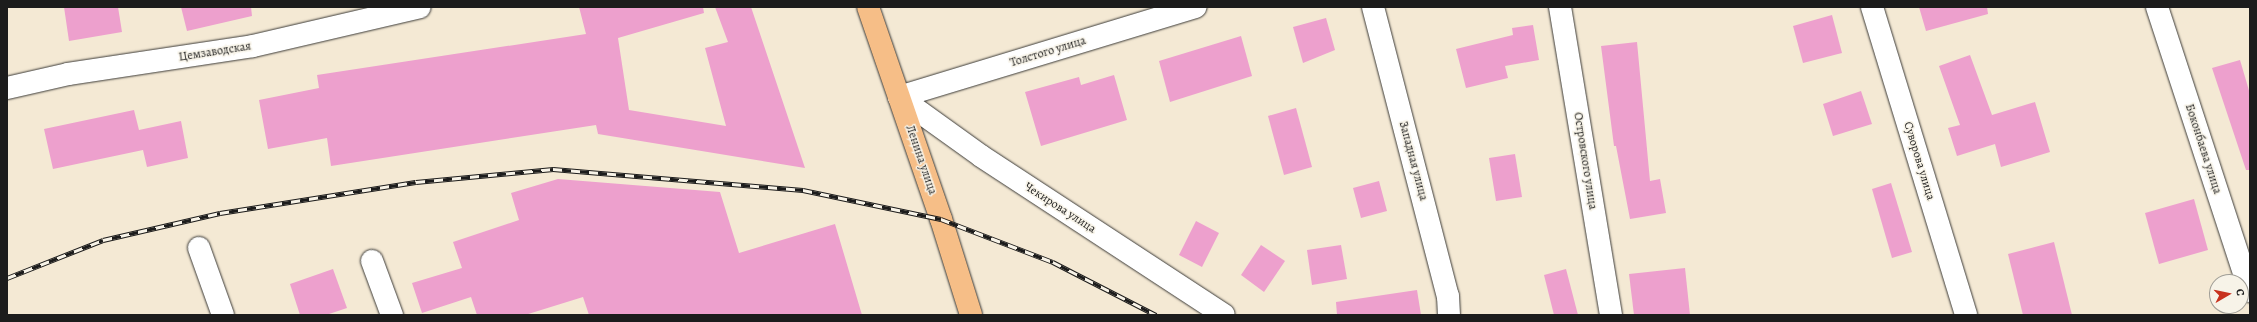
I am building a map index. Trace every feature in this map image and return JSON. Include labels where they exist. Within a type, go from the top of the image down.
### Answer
[{"type":"main road","name":"Ленина улица","points":[[868,7],[971,315]]},
{"type":"street","name":"Цемзаводская","points":[[7,88],[68,74],[253,46],[420,7]]},
{"type":"street","name":"Толстого улица","points":[[899,97],[1196,7]]},
{"type":"street","name":"Западная улица","points":[[1373,7],[1448,296],[1449,315]]},
{"type":"street","name":"Островского улица","points":[[1560,7],[1611,315]]},
{"type":"street","name":"Суворова улица","points":[[1872,7],[1966,315]]},
{"type":"street","name":"Боконбаева улица","points":[[2157,7],[2250,291]]},
{"type":"street","name":"Чекирова улица","points":[[899,97],[981,156],[1224,315]]},
{"type":"street","points":[[199,248],[223,315]]},
{"type":"street","points":[[372,261],[392,315]]},
{"type":"building","points":[[64,7],[118,7],[122,32],[69,41]]},
{"type":"building","points":[[181,7],[251,7],[252,16],[187,31]]},
{"type":"building","points":[[579,7],[703,7],[704,13],[618,38],[629,110],[726,126],[705,48],[728,42],[715,7],[751,7],[805,168],[598,134],[596,125],[331,166],[327,138],[268,149],[259,100],[319,88],[317,75],[586,34]]},
{"type":"building","points":[[1919,7],[1987,7],[1988,14],[1926,31]]},
{"type":"building","points":[[1832,15],[1842,53],[1803,63],[1793,26]]},
{"type":"building","points":[[1326,18],[1335,50],[1303,63],[1293,27]]},
{"type":"building","points":[[1533,25],[1539,60],[1505,66],[1508,78],[1466,88],[1456,49],[1513,35],[1512,28]]},
{"type":"building","points":[[1241,36],[1252,76],[1170,102],[1159,61]]},
{"type":"building","points":[[1637,42],[1650,181],[1660,179],[1666,213],[1630,219],[1616,146],[1614,146],[1601,46]]},
{"type":"building","points":[[1970,55],[1992,115],[2035,102],[2050,152],[2001,167],[1995,144],[1957,156],[1948,128],[1960,125],[1939,66]]},
{"type":"building","points":[[2240,60],[2250,94],[2250,170],[2246,170],[2212,68]]},
{"type":"building","points":[[1114,75],[1127,120],[1041,146],[1025,92],[1079,77],[1081,85]]},
{"type":"building","points":[[1861,91],[1872,124],[1833,136],[1823,104]]},
{"type":"building","points":[[1296,108],[1312,167],[1284,175],[1268,116]]},
{"type":"building","points":[[134,110],[139,130],[181,121],[188,158],[147,167],[143,150],[53,169],[44,129]]},
{"type":"building","points":[[1515,154],[1522,197],[1496,201],[1489,158]]},
{"type":"building","points":[[558,179],[720,192],[739,253],[835,224],[862,315],[589,315],[583,297],[525,315],[477,315],[471,297],[422,313],[412,283],[462,268],[453,242],[519,220],[511,193]]},
{"type":"building","points":[[1379,181],[1387,211],[1361,218],[1353,188]]},
{"type":"building","points":[[1891,183],[1912,252],[1892,258],[1872,189]]},
{"type":"building","points":[[2194,199],[2208,250],[2159,264],[2145,213]]},
{"type":"building","points":[[1196,221],[1219,233],[1202,267],[1179,255]]},
{"type":"building","points":[[2054,242],[2072,315],[2023,315],[2008,254]]},
{"type":"building","points":[[1261,245],[1285,261],[1264,292],[1241,275]]},
{"type":"building","points":[[1341,245],[1347,279],[1312,285],[1307,250]]},
{"type":"building","points":[[1685,268],[1690,315],[1634,315],[1629,274]]},
{"type":"building","points":[[333,269],[347,308],[326,315],[300,315],[290,284]]},
{"type":"building","points":[[1566,269],[1578,315],[1554,315],[1544,275]]},
{"type":"building","points":[[1417,290],[1421,315],[1337,315],[1336,302]]},
{"type":"railway","points":[[7,278],[103,240],[220,213],[416,182],[553,169],[803,190],[941,219],[1053,262],[1156,315]]}]
